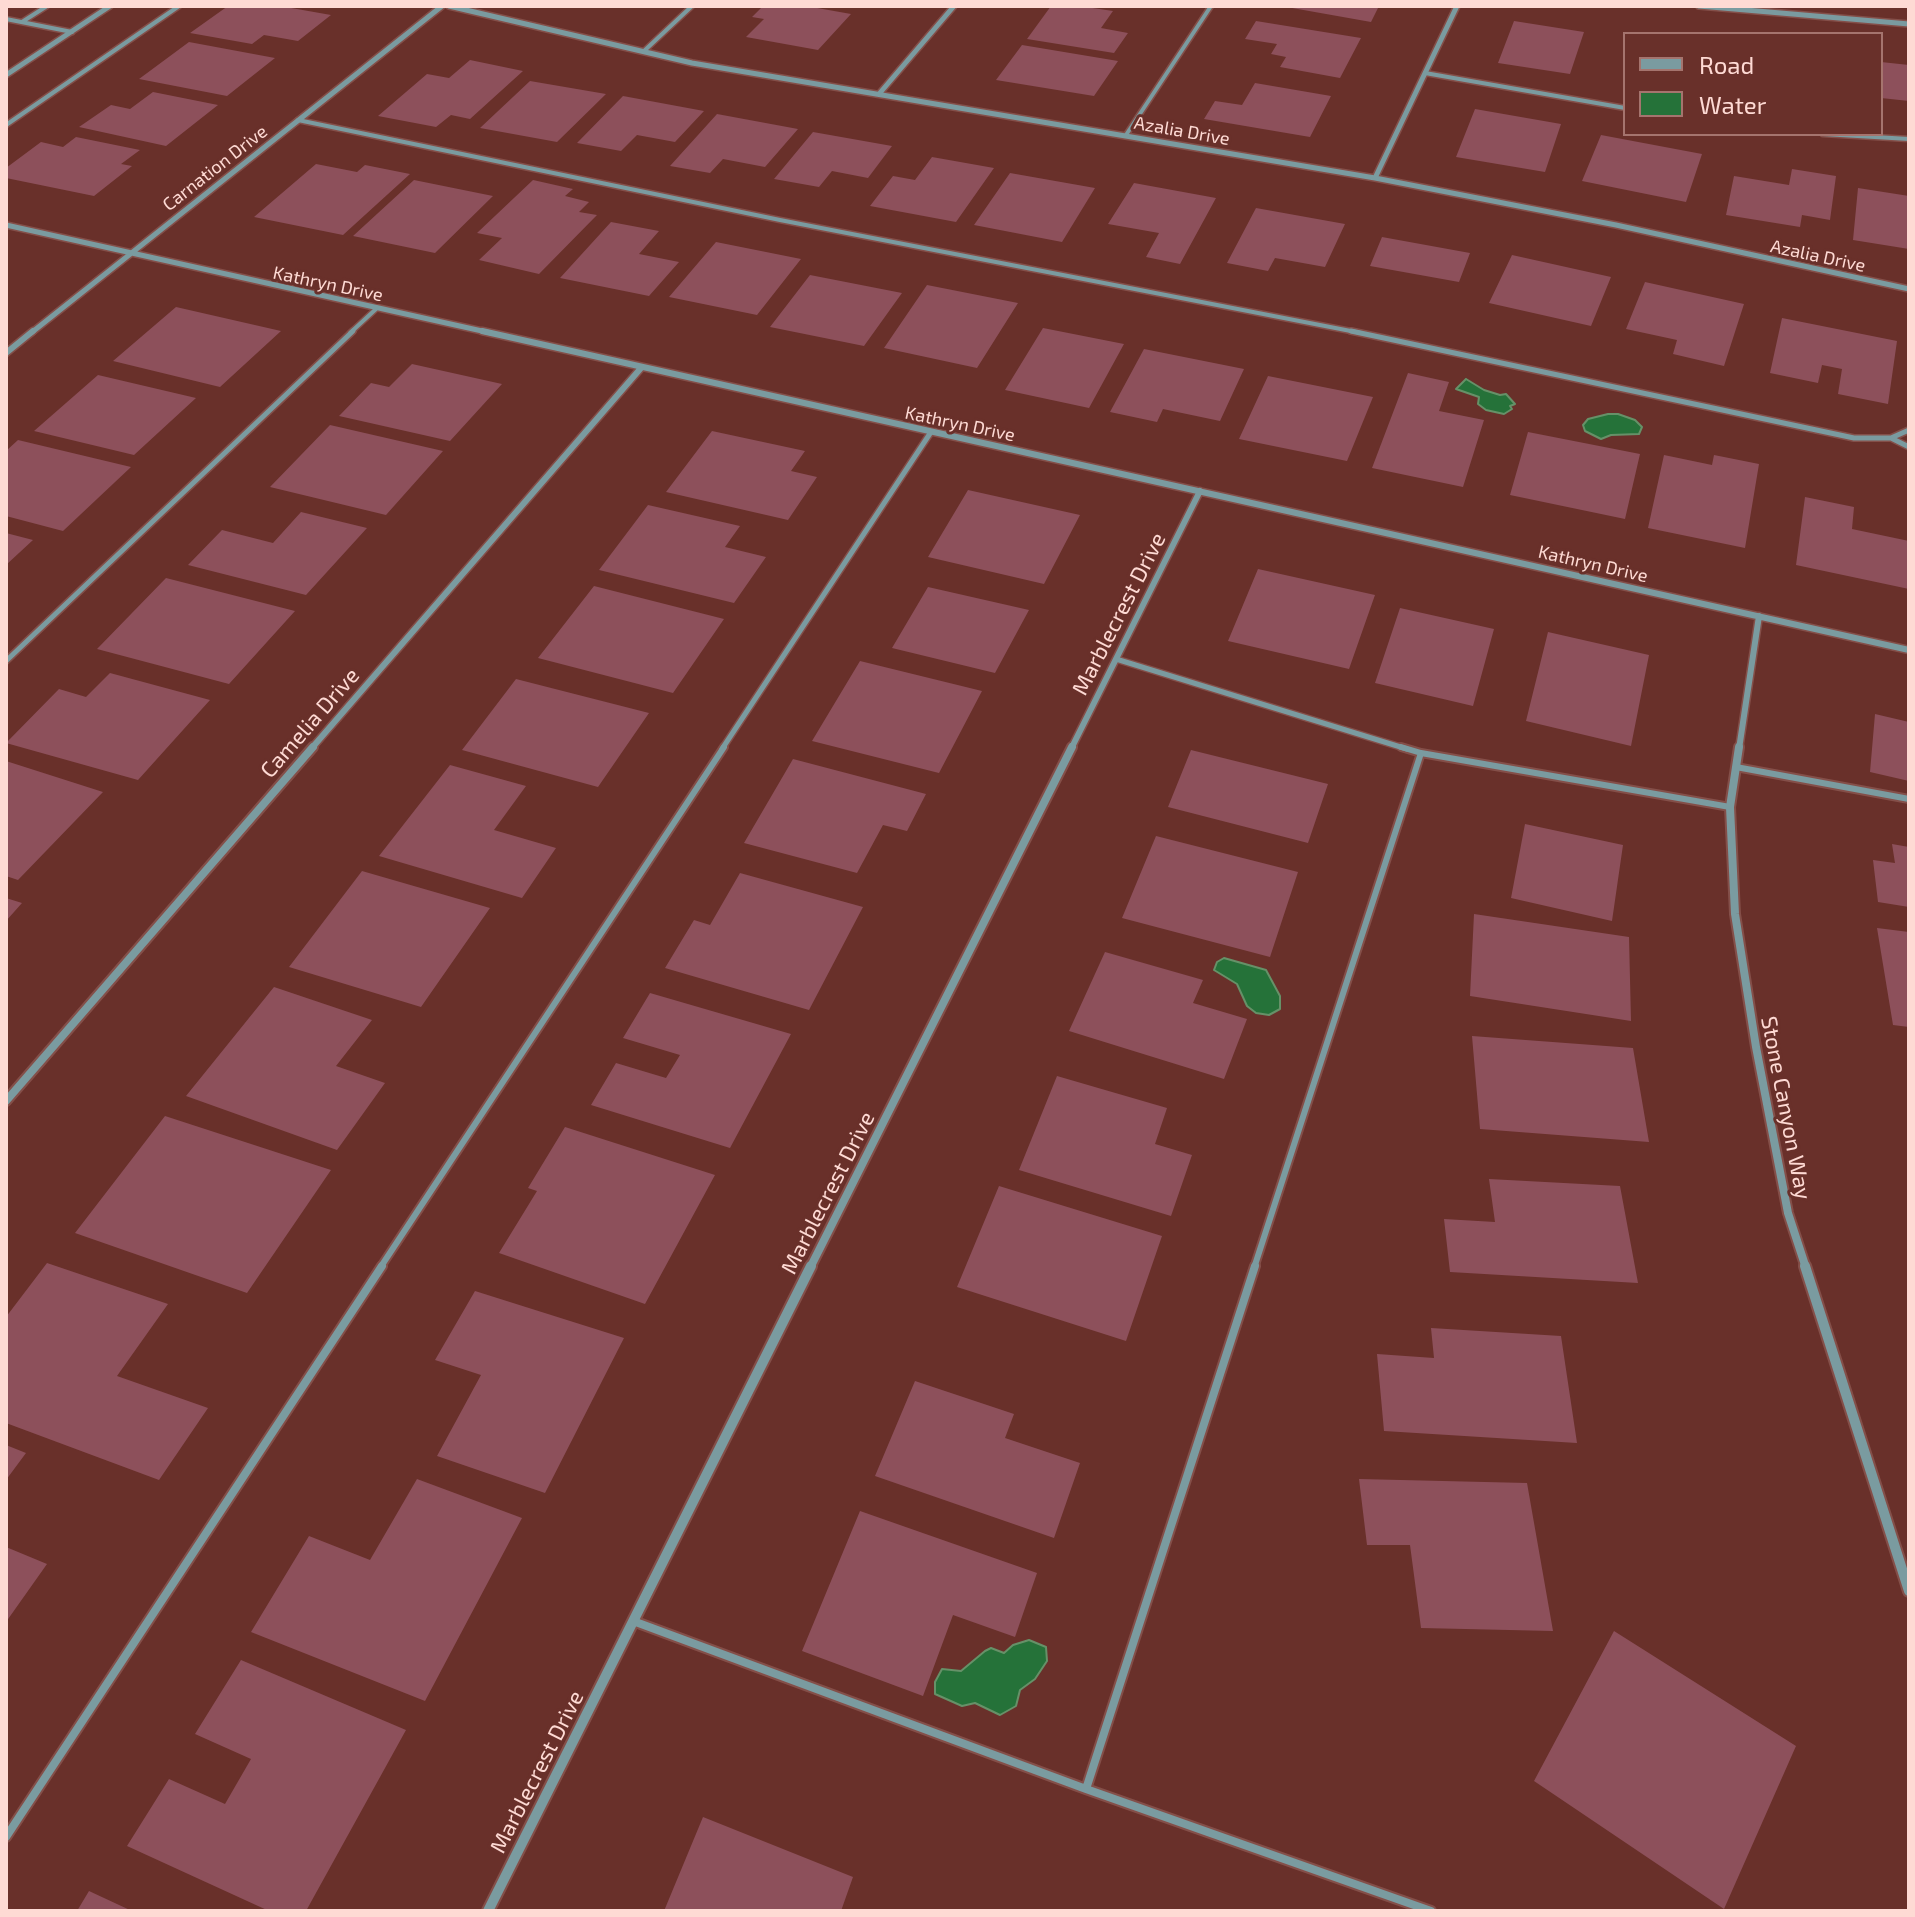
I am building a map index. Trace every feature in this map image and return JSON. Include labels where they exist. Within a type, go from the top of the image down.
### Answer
[{"type":"street","points":[[6,75],[110,6]]},
{"type":"street","name":"Carnation Drive","points":[[6,353],[442,6]]},
{"type":"street","name":"Azalia Drive","points":[[449,6],[692,63],[1375,178],[1616,225],[1909,289]]},
{"type":"street","points":[[879,94],[954,6]]},
{"type":"street","points":[[1375,178],[1457,6]]},
{"type":"street","points":[[1699,6],[1909,24]]},
{"type":"street","name":"Kathryn Drive","points":[[6,225],[1909,650]]},
{"type":"street","name":"Camelia Drive","points":[[6,1101],[641,368]]},
{"type":"street","name":"Marblecrest Drive","points":[[488,1911],[1200,491]]},
{"type":"street","name":"Stone Canyon Way","points":[[1759,616],[1730,807],[1735,914],[1756,1047],[1788,1213],[1909,1591]]},
{"type":"lane","points":[[22,22],[47,6]]},
{"type":"lane","points":[[6,125],[179,6]]},
{"type":"lane","points":[[644,51],[692,6]]},
{"type":"lane","points":[[1126,135],[1211,6]]},
{"type":"lane","points":[[6,19],[72,32]]},
{"type":"lane","points":[[1425,73],[1623,108]]},
{"type":"lane","points":[[298,120],[780,220],[1457,352],[1854,438],[1891,438],[1909,430]]},
{"type":"lane","points":[[1857,136],[1909,139]]},
{"type":"lane","points":[[6,661],[376,309]]},
{"type":"lane","points":[[6,1837],[931,432]]},
{"type":"lane","points":[[1891,438],[1909,447]]},
{"type":"lane","points":[[1116,659],[1421,753],[1730,807]]},
{"type":"lane","points":[[1086,1789],[1421,753]]},
{"type":"lane","points":[[1734,766],[1909,799]]},
{"type":"lane","points":[[633,1621],[1086,1789],[1431,1911]]},
{"type":"water","points":[[1466,379],[1484,390],[1506,394],[1515,404],[1504,414],[1486,410],[1478,404],[1479,397],[1456,389]]},
{"type":"water","points":[[1608,414],[1635,420],[1642,427],[1639,434],[1611,435],[1601,439],[1585,431],[1583,425],[1588,419]]},
{"type":"water","points":[[1224,958],[1266,970],[1280,996],[1280,1009],[1269,1015],[1256,1013],[1247,1006],[1237,984],[1214,970],[1217,962]]},
{"type":"water","points":[[1029,1640],[1046,1647],[1047,1661],[1035,1679],[1020,1690],[1016,1706],[1000,1715],[975,1703],[962,1706],[935,1694],[935,1682],[942,1669],[961,1671],[991,1648],[1004,1653],[1013,1645]]},
{"type":"building","points":[[228,6],[280,6],[331,15],[298,41],[264,35],[252,44],[190,33]]},
{"type":"building","points":[[763,6],[806,6],[851,14],[818,50],[746,37],[764,19],[752,17]]},
{"type":"building","points":[[1051,6],[1113,11],[1101,28],[1128,33],[1114,53],[1027,39]]},
{"type":"building","points":[[1281,6],[1379,6],[1371,22]]},
{"type":"building","points":[[1256,21],[1361,38],[1340,78],[1280,67],[1286,57],[1271,54],[1277,44],[1245,39]]},
{"type":"building","points":[[1514,21],[1584,32],[1570,74],[1498,63]]},
{"type":"building","points":[[189,42],[275,58],[227,96],[139,79]]},
{"type":"building","points":[[1022,45],[1118,61],[1094,96],[996,80]]},
{"type":"building","points":[[470,60],[523,71],[470,119],[451,115],[436,127],[378,116],[427,74],[449,78]]},
{"type":"building","points":[[1883,62],[1909,65],[1909,101],[1883,98]]},
{"type":"building","points":[[530,81],[606,94],[557,142],[480,128]]},
{"type":"building","points":[[1255,83],[1331,96],[1310,137],[1204,119],[1215,101],[1242,105]]},
{"type":"building","points":[[153,92],[218,105],[166,146],[79,127],[111,105],[130,109]]},
{"type":"building","points":[[623,96],[704,111],[675,142],[637,135],[621,151],[577,143]]},
{"type":"building","points":[[1475,109],[1561,124],[1545,172],[1456,157]]},
{"type":"building","points":[[717,114],[798,129],[765,167],[723,159],[710,173],[670,166]]},
{"type":"building","points":[[813,132],[892,146],[868,178],[832,171],[819,187],[774,179]]},
{"type":"building","points":[[1601,135],[1702,154],[1686,202],[1582,181]]},
{"type":"building","points":[[76,137],[140,150],[121,164],[132,166],[94,196],[6,178],[6,168],[41,142],[63,147]]},
{"type":"building","points":[[932,157],[994,168],[956,222],[870,206],[893,176],[915,180]]},
{"type":"building","points":[[316,164],[357,172],[365,165],[410,174],[343,235],[254,217]]},
{"type":"building","points":[[1792,169],[1836,176],[1830,220],[1802,215],[1800,227],[1726,215],[1734,176],[1789,185]]},
{"type":"building","points":[[1010,173],[1095,188],[1062,242],[974,225]]},
{"type":"building","points":[[414,180],[493,196],[435,253],[353,236]]},
{"type":"building","points":[[533,180],[573,189],[565,196],[589,202],[579,212],[597,215],[539,274],[479,260],[502,238],[477,233]]},
{"type":"building","points":[[1134,183],[1216,198],[1180,264],[1146,257],[1159,233],[1108,224]]},
{"type":"building","points":[[1858,188],[1909,196],[1909,249],[1853,240]]},
{"type":"building","points":[[1256,208],[1345,224],[1325,267],[1275,258],[1268,271],[1227,263]]},
{"type":"building","points":[[611,222],[659,231],[639,254],[679,262],[649,296],[560,278]]},
{"type":"building","points":[[1382,237],[1470,253],[1459,282],[1370,266]]},
{"type":"building","points":[[716,242],[801,259],[757,315],[669,297]]},
{"type":"building","points":[[1512,255],[1611,277],[1591,326],[1489,303]]},
{"type":"building","points":[[810,275],[902,293],[864,346],[770,327]]},
{"type":"building","points":[[1645,282],[1744,304],[1724,366],[1673,354],[1677,340],[1626,329]]},
{"type":"building","points":[[927,285],[1018,303],[977,368],[884,348]]},
{"type":"building","points":[[176,307],[281,331],[220,387],[113,361]]},
{"type":"building","points":[[1782,318],[1897,341],[1888,404],[1838,394],[1842,369],[1822,365],[1818,383],[1770,373]]},
{"type":"building","points":[[1043,328],[1124,344],[1089,408],[1005,390]]},
{"type":"building","points":[[1144,349],[1244,369],[1220,421],[1163,409],[1157,422],[1110,412]]},
{"type":"building","points":[[412,364],[502,384],[450,441],[339,416],[371,383],[389,387]]},
{"type":"building","points":[[1408,373],[1449,382],[1439,411],[1484,420],[1463,487],[1372,468]]},
{"type":"building","points":[[98,375],[196,398],[134,455],[34,431]]},
{"type":"building","points":[[1268,376],[1373,397],[1347,461],[1239,439]]},
{"type":"building","points":[[330,425],[443,451],[386,515],[270,487]]},
{"type":"building","points":[[712,431],[805,451],[791,471],[817,477],[788,520],[666,492]]},
{"type":"building","points":[[1528,432],[1640,454],[1625,519],[1510,495]]},
{"type":"building","points":[[18,440],[131,467],[63,531],[6,516],[6,451]]},
{"type":"building","points":[[1664,455],[1712,465],[1714,455],[1759,464],[1745,548],[1648,528]]},
{"type":"building","points":[[968,490],[1080,515],[1044,584],[928,557]]},
{"type":"building","points":[[1805,497],[1854,507],[1852,529],[1909,541],[1909,589],[1796,565]]},
{"type":"building","points":[[648,505],[740,526],[725,547],[766,557],[734,603],[599,570]]},
{"type":"building","points":[[301,512],[367,528],[306,595],[188,565],[222,530],[273,543]]},
{"type":"building","points":[[6,533],[33,540],[6,565]]},
{"type":"building","points":[[1258,569],[1375,595],[1349,669],[1228,641]]},
{"type":"building","points":[[166,578],[295,611],[229,684],[97,649]]},
{"type":"building","points":[[594,586],[724,619],[673,693],[538,658]]},
{"type":"building","points":[[928,587],[1029,610],[995,673],[892,648]]},
{"type":"building","points":[[1400,608],[1494,629],[1473,706],[1375,683]]},
{"type":"building","points":[[1548,632],[1649,655],[1631,746],[1526,721]]},
{"type":"building","points":[[860,661],[982,691],[939,773],[812,741]]},
{"type":"building","points":[[110,673],[210,700],[138,780],[6,743],[59,689],[86,697]]},
{"type":"building","points":[[516,679],[649,713],[598,787],[462,750]]},
{"type":"building","points":[[1875,714],[1909,722],[1909,781],[1870,772]]},
{"type":"building","points":[[1191,750],[1328,784],[1308,843],[1168,807]]},
{"type":"building","points":[[793,759],[926,794],[907,831],[883,825],[857,873],[744,843]]},
{"type":"building","points":[[6,761],[103,792],[18,880],[6,876]]},
{"type":"building","points":[[450,765],[526,786],[494,830],[556,848],[522,898],[379,856]]},
{"type":"building","points":[[1525,824],[1623,845],[1612,921],[1511,898]]},
{"type":"building","points":[[1156,836],[1298,872],[1270,957],[1122,918]]},
{"type":"building","points":[[1892,844],[1909,847],[1909,907],[1878,902],[1873,860],[1895,863]]},
{"type":"building","points":[[362,871],[490,908],[421,1007],[289,967]]},
{"type":"building","points":[[740,873],[863,907],[809,1010],[665,968],[694,920],[710,925]]},
{"type":"building","points":[[6,898],[22,903],[6,921]]},
{"type":"building","points":[[1474,914],[1629,937],[1631,1021],[1470,996]]},
{"type":"building","points":[[1877,928],[1909,932],[1909,1027],[1893,1025]]},
{"type":"building","points":[[1105,952],[1203,980],[1193,1003],[1247,1019],[1224,1079],[1069,1031]]},
{"type":"building","points":[[274,987],[372,1020],[336,1066],[385,1083],[337,1150],[186,1096]]},
{"type":"building","points":[[650,993],[791,1034],[730,1148],[591,1105],[616,1063],[666,1078],[680,1055],[623,1038]]},
{"type":"building","points":[[1472,1036],[1633,1048],[1649,1142],[1480,1129]]},
{"type":"building","points":[[1057,1076],[1167,1108],[1155,1144],[1192,1155],[1171,1216],[1019,1170]]},
{"type":"building","points":[[165,1116],[331,1170],[247,1293],[75,1233]]},
{"type":"building","points":[[565,1127],[715,1175],[645,1304],[499,1253],[537,1191],[528,1188]]},
{"type":"building","points":[[1489,1179],[1620,1186],[1638,1283],[1450,1272],[1444,1219],[1495,1222]]},
{"type":"building","points":[[999,1186],[1162,1236],[1126,1341],[957,1287]]},
{"type":"building","points":[[47,1263],[168,1304],[117,1376],[208,1408],[159,1480],[6,1423],[6,1317]]},
{"type":"building","points":[[475,1291],[624,1338],[545,1493],[437,1456],[481,1375],[435,1360]]},
{"type":"building","points":[[1431,1328],[1561,1336],[1577,1443],[1384,1431],[1377,1354],[1434,1358]]},
{"type":"building","points":[[915,1381],[1014,1414],[1005,1438],[1080,1463],[1054,1538],[875,1476]]},
{"type":"building","points":[[6,1445],[26,1453],[6,1480]]},
{"type":"building","points":[[417,1479],[522,1518],[425,1701],[251,1632],[309,1536],[370,1560]]},
{"type":"building","points":[[1359,1479],[1527,1483],[1553,1631],[1421,1628],[1410,1545],[1367,1545]]},
{"type":"building","points":[[860,1511],[1037,1573],[1015,1637],[953,1615],[923,1696],[802,1651]]},
{"type":"building","points":[[6,1547],[47,1564],[6,1622]]},
{"type":"building","points":[[1614,1631],[1796,1746],[1724,1909],[1534,1781]]},
{"type":"building","points":[[241,1660],[406,1730],[306,1911],[269,1911],[127,1846],[169,1779],[225,1804],[251,1759],[195,1734]]},
{"type":"building","points":[[703,1817],[853,1877],[841,1911],[664,1911]]},
{"type":"building","points":[[89,1891],[132,1911],[77,1911]]}]
